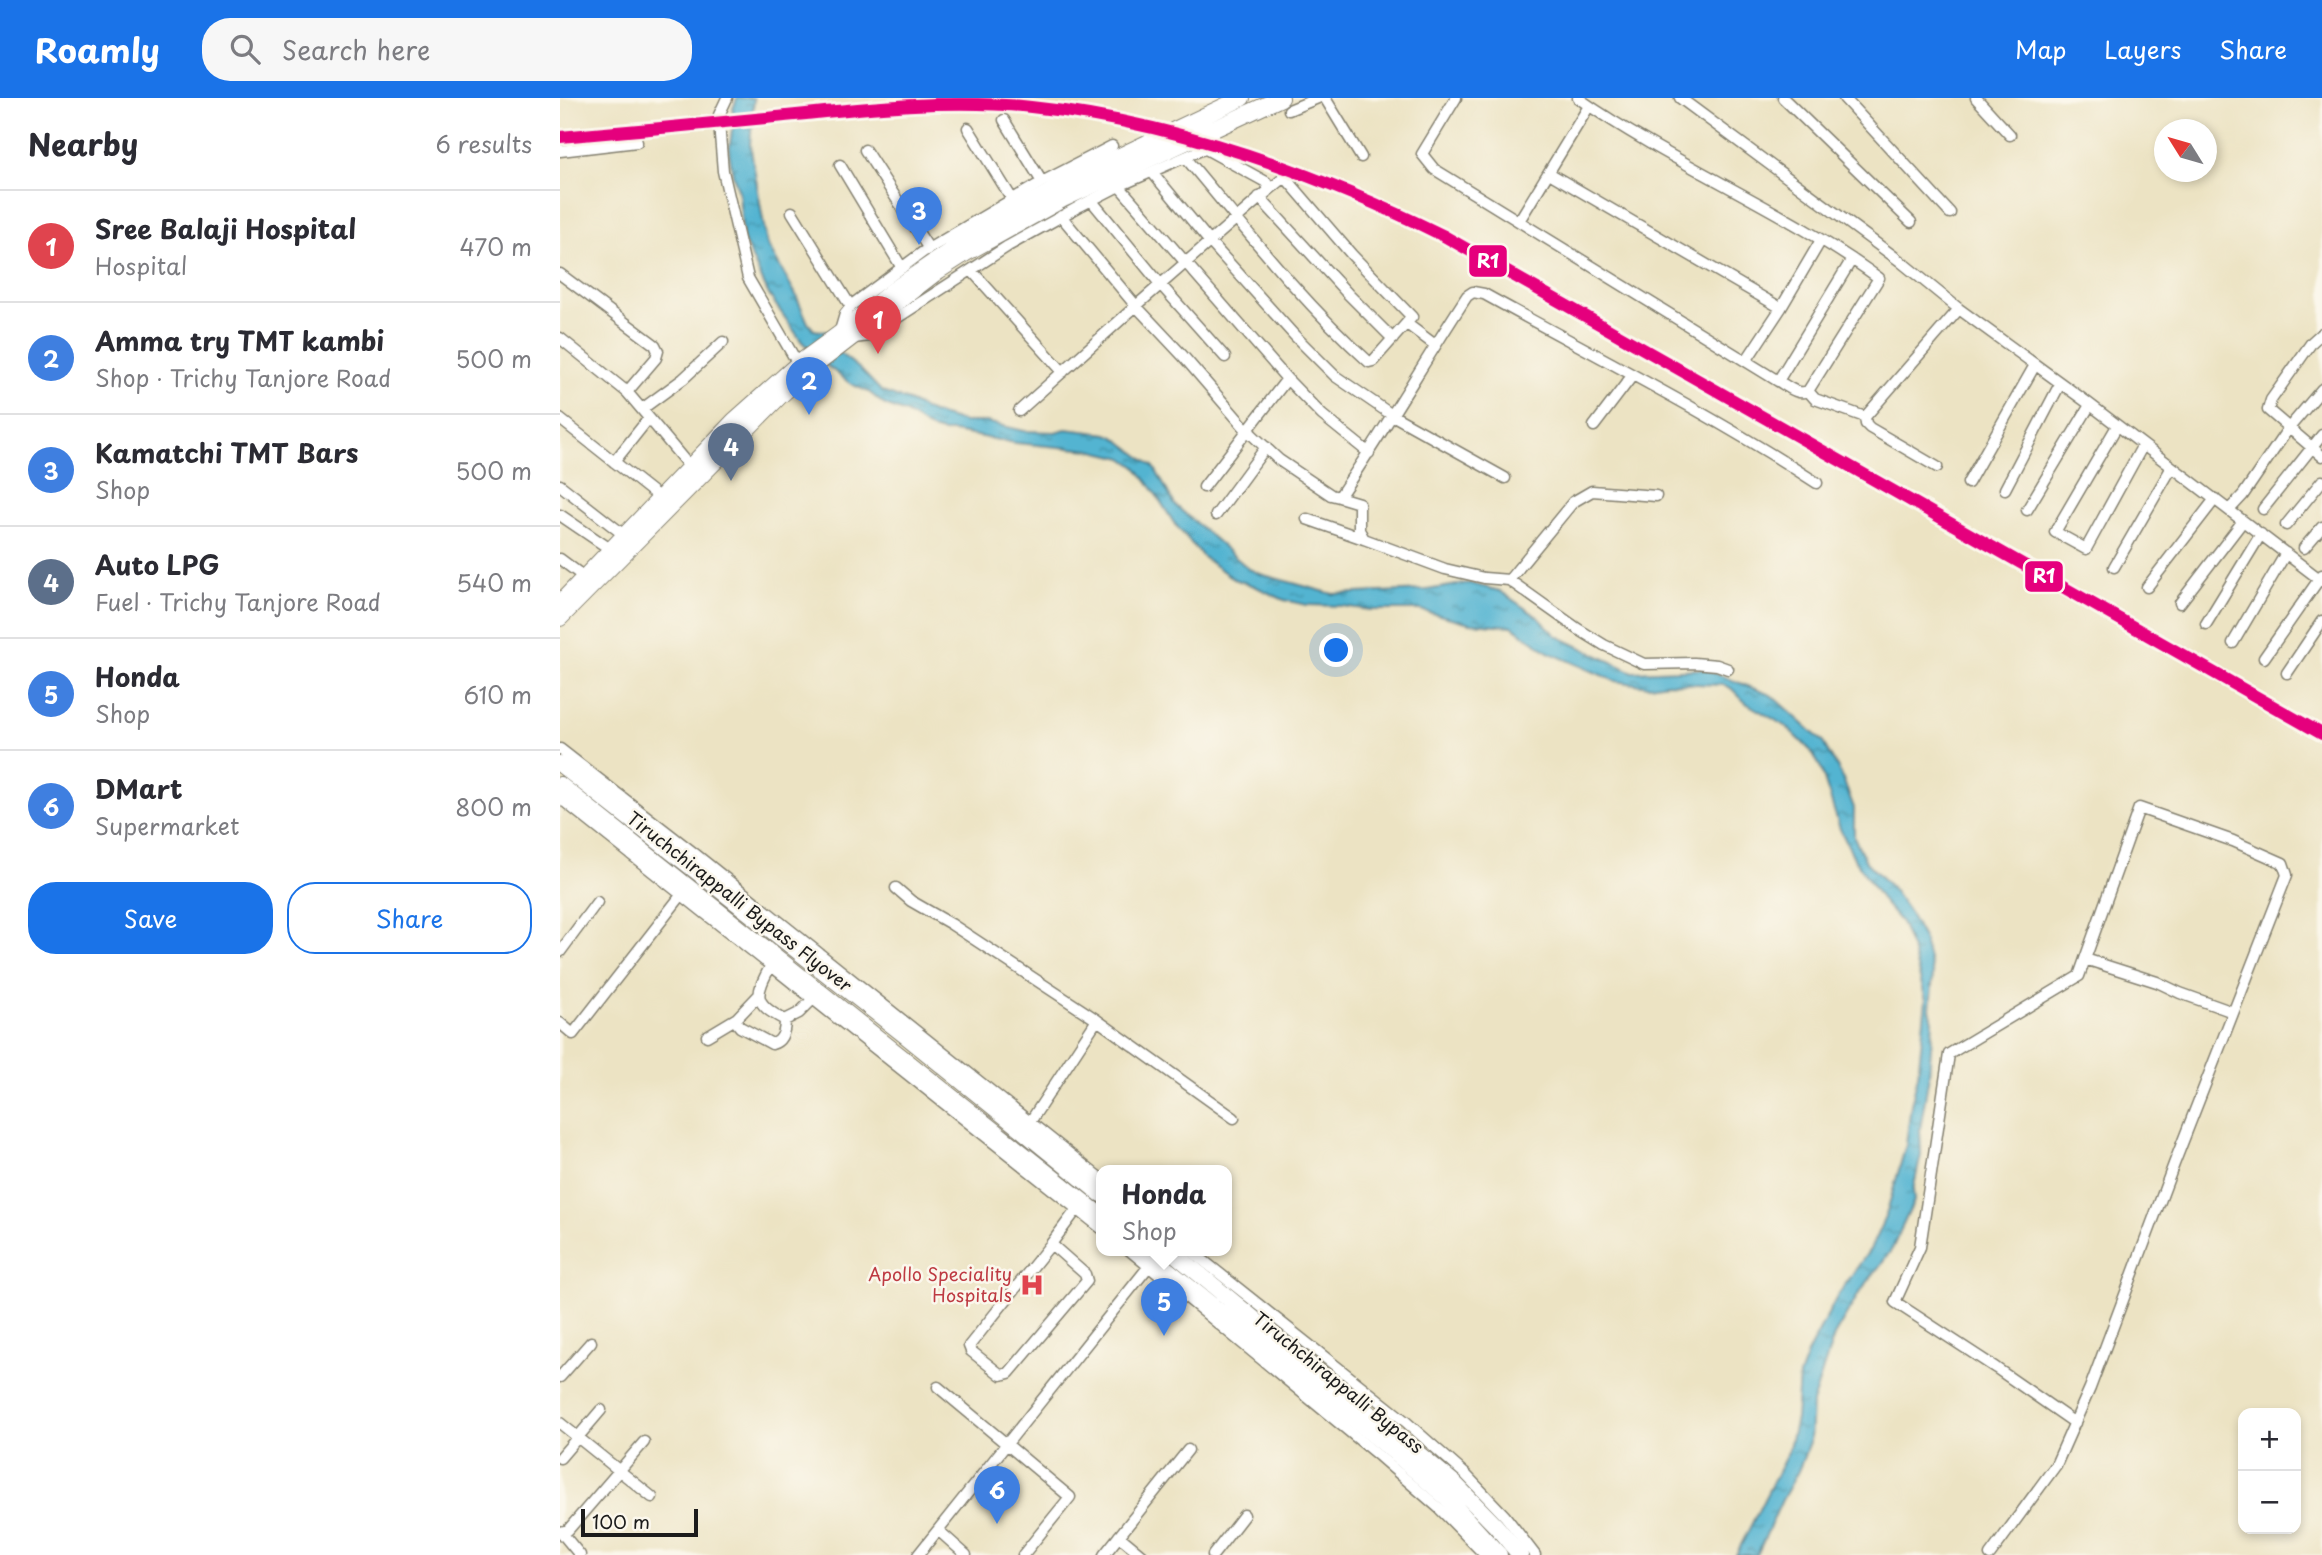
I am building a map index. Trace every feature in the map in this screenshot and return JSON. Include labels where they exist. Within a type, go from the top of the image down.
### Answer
[{"type":"highway","points":[[560,603],[734,421],[807,362],[842,339],[860,316],[893,290],[970,237],[1080,175],[1242,98]]},
{"type":"highway","points":[[860,316],[1011,227],[1075,193],[1285,104]]},
{"type":"highway","points":[[560,618],[779,397],[807,362]]},
{"type":"highway","name":"Tiruchchirappalli Bypass Flyover","points":[[560,764],[809,959],[1096,1190]]},
{"type":"highway","name":"Tiruchchirappalli Bypass Flyover","points":[[560,785],[886,1049]]},
{"type":"highway","points":[[886,1049],[1096,1212]]},
{"type":"highway","name":"Tiruchchirappalli Bypass","points":[[1150,1256],[1447,1498],[1499,1555]]},
{"type":"highway","name":"Tiruchchirappalli Bypass","points":[[1177,1256],[1455,1484],[1520,1555]]},
{"type":"street","points":[[727,98],[719,115],[723,172],[748,278],[807,362]]},
{"type":"street","points":[[1285,104],[1318,98]]},
{"type":"street","points":[[1325,98],[1361,157]]},
{"type":"street","points":[[1456,98],[1422,154],[1434,169],[1798,393],[1808,391],[1879,278],[1852,258],[1578,98]]},
{"type":"street","points":[[1679,98],[2321,578],[2264,658]]},
{"type":"street","points":[[1783,98],[1911,222]]},
{"type":"street","points":[[1844,98],[1950,212]]},
{"type":"street","points":[[1976,98],[2010,135]]},
{"type":"street","points":[[1519,222],[1589,106]]},
{"type":"street","points":[[1004,120],[1042,182]]},
{"type":"street","points":[[968,128],[1012,200]]},
{"type":"street","points":[[560,151],[637,142]]},
{"type":"street","points":[[860,316],[902,268],[929,249],[1042,182],[1112,146]]},
{"type":"street","points":[[860,316],[845,314],[842,339],[869,336],[1008,246],[1061,216],[1119,186],[1206,149],[1266,182],[1269,190]]},
{"type":"street","points":[[865,150],[929,249]]},
{"type":"street","points":[[1019,411],[1237,219],[1259,197],[1285,177],[1352,255],[1412,317],[1373,361],[1369,362],[1291,282],[1237,219],[1185,157]]},
{"type":"street","points":[[841,165],[902,268]]},
{"type":"street","points":[[1152,172],[1210,243],[1335,376],[1392,415],[1506,478]]},
{"type":"street","points":[[1549,173],[1781,308]]},
{"type":"street","points":[[1119,186],[1287,379],[1322,415],[1369,453]]},
{"type":"street","points":[[1259,197],[1393,339]]},
{"type":"street","points":[[1091,200],[1225,357]]},
{"type":"street","points":[[792,212],[860,316]]},
{"type":"street","points":[[1061,216],[1136,306],[1246,429],[1279,460],[1331,495],[1359,503],[1359,530],[1364,539]]},
{"type":"street","points":[[1746,362],[1821,240]]},
{"type":"street","points":[[1778,381],[1852,258]]},
{"type":"street","points":[[972,271],[1063,372]]},
{"type":"street","points":[[560,274],[655,345],[658,351],[656,358],[627,392]]},
{"type":"street","points":[[1339,497],[1467,296],[1479,292],[1752,442],[1817,483]]},
{"type":"street","points":[[1937,467],[1870,428],[1865,417],[1959,309]]},
{"type":"street","points":[[1407,324],[1435,345]]},
{"type":"street","points":[[2322,333],[2312,342],[2268,406],[2270,414],[2322,456]]},
{"type":"street","points":[[560,338],[627,392],[689,466]]},
{"type":"street","points":[[614,461],[645,414],[723,342]]},
{"type":"street","points":[[1968,483],[2035,365]]},
{"type":"street","points":[[1594,426],[1632,376]]},
{"type":"street","points":[[1204,487],[1287,379]]},
{"type":"street","points":[[2005,489],[2060,384]]},
{"type":"street","points":[[2229,510],[2243,495],[2288,429],[2322,389]]},
{"type":"street","points":[[1808,391],[1815,399],[1865,417]]},
{"type":"street","points":[[2027,510],[2090,405]]},
{"type":"street","points":[[560,419],[660,498]]},
{"type":"street","points":[[2117,426],[2055,532],[2086,549],[2143,445]]},
{"type":"street","points":[[2263,509],[2322,435]]},
{"type":"street","points":[[1216,515],[1266,447]]},
{"type":"street","points":[[2114,567],[2172,467]]},
{"type":"street","points":[[2286,525],[2322,481]]},
{"type":"street","points":[[560,485],[624,535]]},
{"type":"street","points":[[1508,580],[1573,502],[1583,496],[1592,491],[1656,496]]},
{"type":"street","points":[[2147,587],[2214,499]]},
{"type":"street","points":[[560,515],[610,549]]},
{"type":"street","points":[[1307,519],[1445,569],[1508,580],[1595,640],[1644,664],[1694,663],[1728,669]]},
{"type":"street","points":[[2180,603],[2243,520]]},
{"type":"street","points":[[2304,548],[2322,527]]},
{"type":"street","points":[[2206,624],[2261,534]]},
{"type":"street","points":[[2233,643],[2286,553]]},
{"type":"street","points":[[560,559],[584,576]]},
{"type":"street","points":[[2287,673],[2322,621]]},
{"type":"street","points":[[560,749],[1096,1175]]},
{"type":"street","points":[[560,798],[771,965],[886,1049],[1096,1224]]},
{"type":"street","points":[[1990,1555],[2056,1465],[2075,1423],[2287,875],[2283,863],[2232,841],[2139,808],[2079,976],[1949,1054],[1920,1247],[1895,1302],[2075,1423]]},
{"type":"street","points":[[896,888],[911,901],[951,924],[1097,1020],[1234,1118]]},
{"type":"street","points":[[560,1023],[573,1034],[683,893]]},
{"type":"street","points":[[560,952],[597,902]]},
{"type":"street","points":[[2085,959],[2157,982],[2233,1012]]},
{"type":"street","points":[[707,1036],[737,1018],[758,996],[771,965]]},
{"type":"street","points":[[758,996],[767,1009],[785,1020]]},
{"type":"street","points":[[785,1020],[799,1013],[814,998]]},
{"type":"street","points":[[737,1018],[736,1022],[740,1027],[772,1044],[781,1039],[785,1020]]},
{"type":"street","points":[[1030,1122],[1097,1020]]},
{"type":"street","points":[[1051,1244],[1085,1274],[1087,1281],[1009,1373],[1002,1375],[971,1351],[970,1346],[1077,1209]]},
{"type":"street","points":[[1136,1256],[1379,1456],[1439,1508],[1485,1555]]},
{"type":"street","points":[[1199,1256],[1405,1421],[1465,1474],[1505,1516],[1535,1555]]},
{"type":"street","points":[[918,1555],[1149,1266]]},
{"type":"street","points":[[560,1377],[591,1342]]},
{"type":"street","points":[[937,1387],[1070,1497],[1023,1555]]},
{"type":"street","points":[[560,1458],[601,1410]]},
{"type":"street","points":[[560,1423],[652,1497]]},
{"type":"street","points":[[580,1555],[560,1532],[568,1530],[644,1443]]},
{"type":"street","points":[[1104,1555],[1188,1450]]},
{"type":"street","points":[[1213,1555],[1244,1515]]},
{"type":"street","points":[[938,1530],[966,1555]]},
{"type":"street","points":[[1119,1535],[1142,1555]]},
{"type":"water","points":[[737,98],[754,98],[750,144],[767,244],[795,293],[808,323],[814,330],[827,332],[842,355],[882,392],[932,413],[964,422],[986,422],[1024,431],[1055,432],[1066,429],[1108,434],[1154,467],[1175,505],[1249,569],[1260,574],[1333,594],[1427,590],[1469,583],[1500,591],[1539,618],[1557,636],[1633,672],[1704,669],[1771,695],[1822,741],[1841,774],[1854,808],[1854,837],[1866,862],[1891,887],[1923,938],[1933,974],[1929,1075],[1920,1129],[1921,1155],[1913,1190],[1914,1201],[1892,1249],[1858,1295],[1834,1336],[1812,1403],[1810,1442],[1757,1555],[1736,1555],[1788,1452],[1796,1419],[1799,1376],[1808,1352],[1838,1295],[1871,1248],[1886,1215],[1906,1145],[1918,1075],[1926,1000],[1901,922],[1884,903],[1854,858],[1840,829],[1820,766],[1810,750],[1787,727],[1746,703],[1731,688],[1724,685],[1667,683],[1649,686],[1615,681],[1548,652],[1512,626],[1470,623],[1420,610],[1371,610],[1307,605],[1284,600],[1234,579],[1203,557],[1174,523],[1136,467],[1123,458],[1090,450],[943,432],[931,429],[906,413],[885,405],[826,365],[802,342],[769,295],[743,239],[739,192],[729,152],[733,109]]},
{"type":"transit line","name":"R1","points":[[560,137],[865,108],[965,104],[1031,107],[1085,114],[1138,124],[1243,153],[1345,191],[1444,236],[2322,734]]},
{"type":"place","name":"Kamatchi TMT Bars","points":[[919,245]]},
{"type":"place","name":"Sree Balaji Hospital","points":[[878,354]]},
{"type":"place","name":"Amma try TMT kambi","points":[[809,415]]},
{"type":"place","name":"Auto LPG","points":[[731,481]]},
{"type":"place","name":"Apollo Speciality Hospitals","points":[[1032,1285]]},
{"type":"place","name":"Honda","points":[[1164,1336]]},
{"type":"place","name":"DMart","points":[[997,1524]]}]
